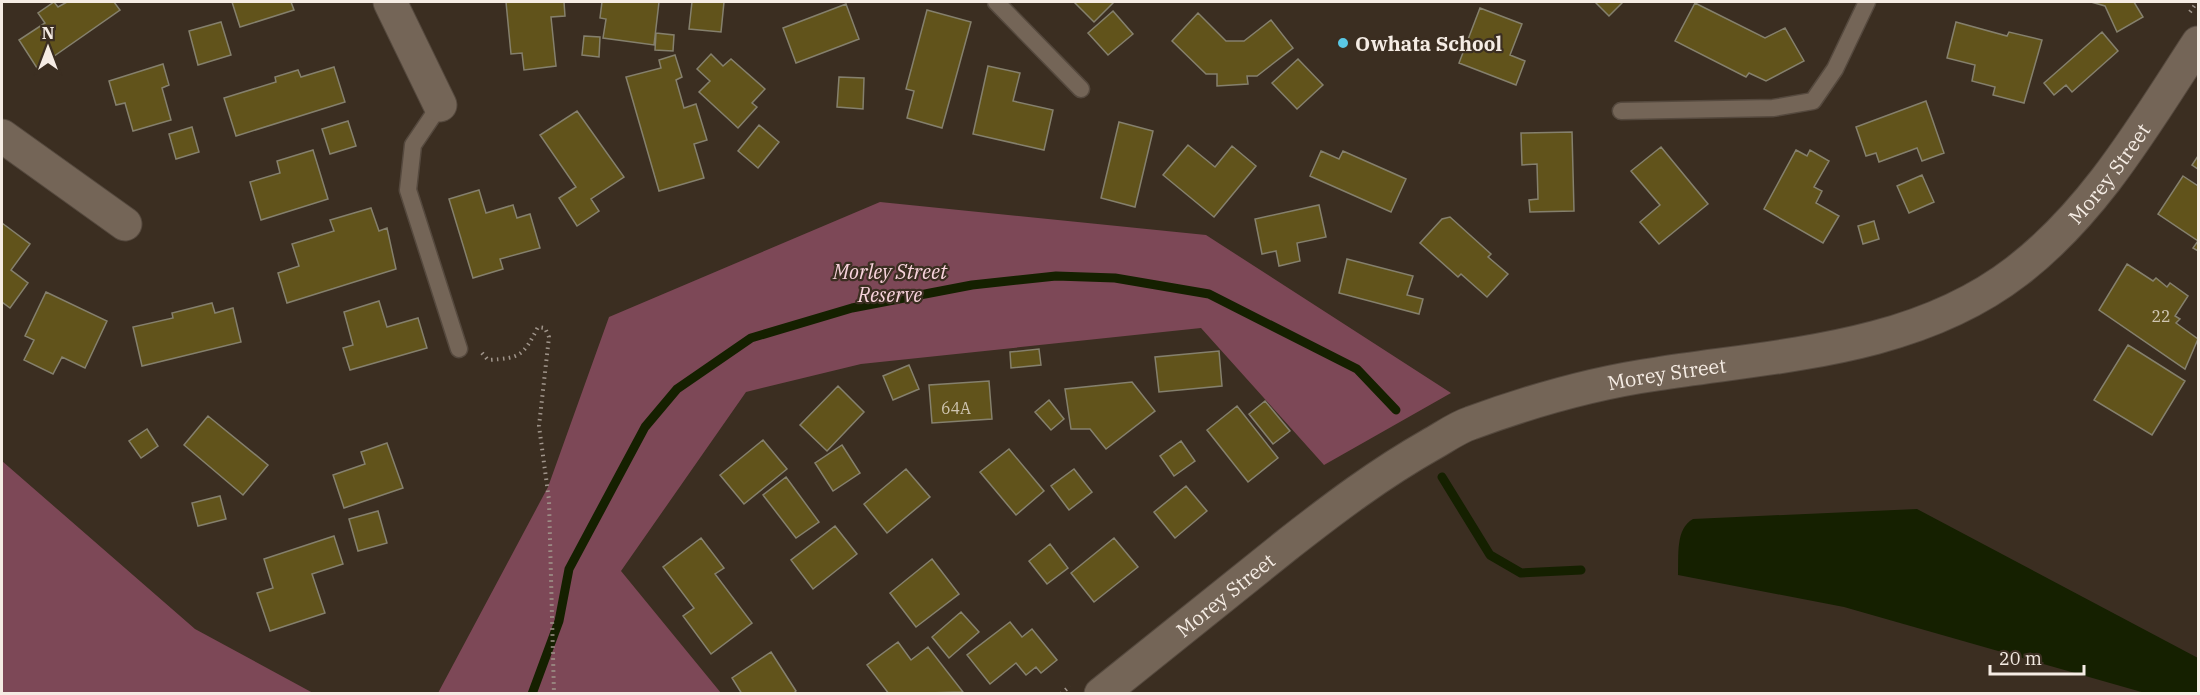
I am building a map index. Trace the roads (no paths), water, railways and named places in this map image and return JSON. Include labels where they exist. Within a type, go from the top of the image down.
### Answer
[{"type":"street","points":[[390,2],[440,105]]},
{"type":"street","name":"Morey Street","points":[[1101,693],[1330,510],[1387,470],[1467,424],[1556,395],[1653,374],[1791,356],[1880,338],[1967,302],[2016,272],[2074,219],[2115,167],[2199,43]]},
{"type":"street","points":[[2,136],[125,224]]},
{"type":"lane","points":[[996,2],[1081,89]]},
{"type":"lane","points":[[1621,111],[1773,108],[1813,101],[1835,69],[1867,2]]},
{"type":"lane","points":[[440,105],[413,145],[408,190],[459,349]]},
{"type":"waterway","points":[[532,694],[559,621],[569,569],[645,427],[677,389],[751,338],[852,308],[972,285],[1056,276],[1115,278],[1209,294],[1357,369],[1396,410]]},
{"type":"waterway","points":[[1442,477],[1490,555],[1521,573],[1581,570]]},
{"type":"place","name":"Owhata School","points":[[1343,43]]},
{"type":"park label","name":"Morley Street Reserve","points":[[890,282]]}]
